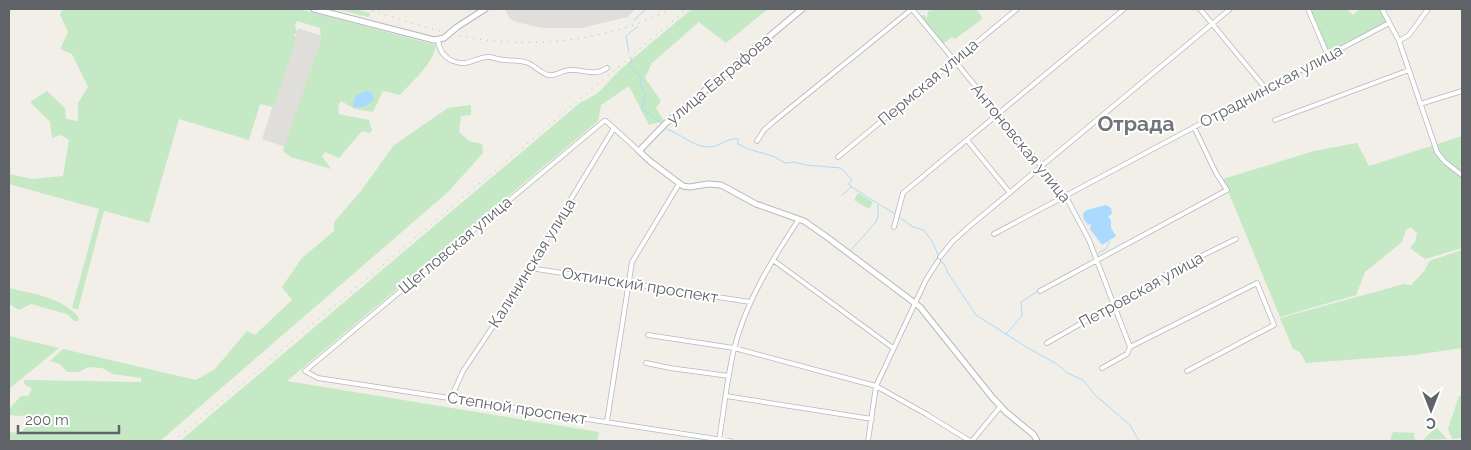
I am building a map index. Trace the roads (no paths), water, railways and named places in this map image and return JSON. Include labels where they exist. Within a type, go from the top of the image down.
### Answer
[{"type":"street","points":[[314,9],[430,40],[444,38],[457,26],[485,9]]},
{"type":"street","name":"улица Евграфова","points":[[639,151],[663,126],[802,9]]},
{"type":"street","points":[[757,141],[764,130],[773,122],[912,9]]},
{"type":"street","name":"Антоновская улица","points":[[912,9],[953,61],[1066,195],[1083,227],[1115,304],[1130,347]]},
{"type":"street","name":"Пермская улица","points":[[838,156],[1017,9]]},
{"type":"street","points":[[894,227],[903,193],[1124,9]]},
{"type":"street","points":[[1200,9],[1266,89]]},
{"type":"street","points":[[868,441],[876,386],[926,280],[950,244],[1040,166],[1230,9]]},
{"type":"street","points":[[1308,9],[1328,56]]},
{"type":"street","points":[[1382,9],[1399,41],[1437,152],[1445,162],[1462,175]]},
{"type":"street","points":[[1399,41],[1409,35],[1428,9]]},
{"type":"street","name":"Отраднинская улица","points":[[994,234],[1389,24]]},
{"type":"street","points":[[438,40],[444,55],[454,62],[463,64],[489,57],[516,60],[528,63],[548,76],[569,70],[592,73],[603,71],[607,68]]},
{"type":"street","points":[[1275,120],[1409,70]]},
{"type":"street","points":[[1420,104],[1462,91]]},
{"type":"street","name":"Щегловская улица","points":[[305,371],[605,120],[614,128]]},
{"type":"street","points":[[1040,291],[1227,190],[1216,173],[1194,127]]},
{"type":"street","points":[[614,128],[679,184],[690,187],[708,184],[721,185],[756,204],[799,219],[827,237],[916,304],[928,316],[1000,407],[1034,435],[1037,441]]},
{"type":"street","name":"Калининская улица","points":[[451,398],[463,371],[530,268],[614,128]]},
{"type":"street","points":[[967,140],[1010,193]]},
{"type":"street","points":[[606,421],[632,262],[679,184]]},
{"type":"street","points":[[719,440],[734,348],[750,302],[773,260],[799,219]]},
{"type":"street","name":"Петровская улица","points":[[1047,343],[1181,266],[1236,239]]},
{"type":"street","points":[[773,260],[893,348]]},
{"type":"street","name":"Охтинский проспект","points":[[530,268],[750,302]]},
{"type":"street","points":[[1102,368],[1127,354],[1130,347],[1257,283],[1274,325],[1187,371]]},
{"type":"street","points":[[648,335],[734,348],[876,386],[971,441],[1000,407]]},
{"type":"street","points":[[646,363],[729,376]]},
{"type":"street","name":"Степной проспект","points":[[305,371],[318,378],[730,441]]},
{"type":"street","points":[[726,396],[872,419]]},
{"type":"water","points":[[368,91],[372,93],[374,99],[366,106],[354,107],[355,97],[362,92]]},
{"type":"water","points":[[1106,205],[1111,208],[1112,213],[1108,217],[1111,220],[1111,228],[1116,236],[1102,245],[1090,229],[1091,224],[1087,225],[1084,220],[1083,213],[1087,210]]},
{"type":"waterway","points":[[634,20],[646,9]]},
{"type":"waterway","points":[[629,52],[626,36],[637,27]]},
{"type":"waterway","points":[[632,57],[630,66],[642,79],[640,84],[645,94],[642,109],[661,123]]},
{"type":"waterway","points":[[666,129],[697,145],[713,147],[731,139],[738,139],[738,144],[773,156],[785,163],[794,162],[841,168],[852,180],[849,184],[850,186],[895,214]]},
{"type":"waterway","points":[[842,195],[851,187]]},
{"type":"waterway","points":[[851,250],[876,222],[878,205]]},
{"type":"waterway","points":[[899,217],[913,227],[924,230],[933,243],[941,262],[976,315],[1057,364],[1067,373],[1083,380],[1095,395],[1130,425],[1139,441]]},
{"type":"waterway","points":[[1097,255],[1106,249],[1110,241]]},
{"type":"waterway","points":[[1050,283],[1093,260]]},
{"type":"waterway","points":[[1006,334],[1022,316],[1021,302],[1038,291]]},
{"type":"railway","points":[[365,9],[461,36],[515,42],[569,40],[595,35],[622,29],[672,9]]},
{"type":"railway","points":[[174,441],[687,9]]},
{"type":"district","name":"Отрада","points":[[1136,123]]}]
